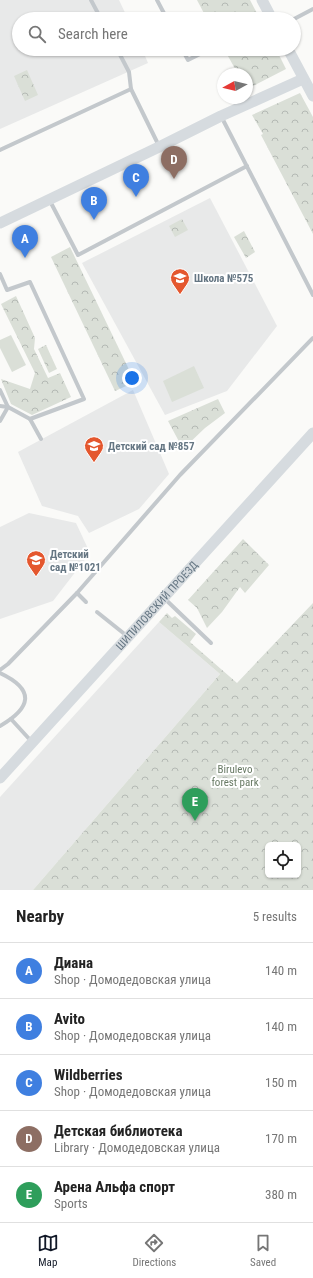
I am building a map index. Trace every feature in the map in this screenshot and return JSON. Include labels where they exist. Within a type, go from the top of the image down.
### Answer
[{"type":"main road","points":[[262,0],[268,12]]},
{"type":"main road","points":[[292,56],[313,96]]},
{"type":"main road","points":[[0,223],[221,116],[304,79]]},
{"type":"main road","name":"ШИПИЛОВСКИЙ ПРОЕЗД","points":[[0,778],[313,433]]},
{"type":"lane","points":[[91,0],[97,12]]},
{"type":"lane","points":[[157,0],[163,12]]},
{"type":"lane","points":[[301,15],[313,9]]},
{"type":"lane","points":[[121,56],[129,72],[131,89],[159,147]]},
{"type":"lane","points":[[186,56],[188,60],[196,56]]},
{"type":"lane","points":[[0,150],[131,89]]},
{"type":"lane","points":[[221,116],[313,295]]},
{"type":"lane","points":[[49,200],[78,255],[247,166]]},
{"type":"lane","points":[[0,274],[7,290],[30,282],[84,399],[30,419]]},
{"type":"lane","points":[[0,670],[8,664],[77,593],[180,475],[313,338]]},
{"type":"lane","points":[[0,390],[8,407]]},
{"type":"lane","points":[[0,406],[8,407],[30,419],[41,439]]},
{"type":"lane","points":[[0,421],[8,407]]},
{"type":"lane","points":[[77,593],[86,602]]},
{"type":"lane","points":[[163,597],[211,643]]},
{"type":"lane","points":[[97,612],[127,637]]},
{"type":"lane","points":[[0,673],[13,680],[22,688],[25,694],[26,702],[21,710],[11,720],[0,726]]},
{"type":"lane","points":[[11,720],[33,742]]},
{"type":"shaded area","points":[[0,0],[119,0],[125,12],[12,12],[12,56],[145,56],[148,63],[0,129]]},
{"type":"shaded area","name":"Школа №575","points":[[210,198],[277,326],[227,391],[165,415],[82,263]]},
{"type":"shaded area","name":"Детский сад №857","points":[[133,390],[169,474],[139,509],[89,533],[78,516],[42,506],[18,452]]},
{"type":"shaded area","name":"Детский сад №1021","points":[[29,513],[76,523],[90,553],[53,601],[0,619],[0,527]]},
{"type":"shaded area","points":[[159,622],[220,674],[33,890],[0,890],[0,797]]},
{"type":"green space","points":[[197,0],[250,0],[256,12],[203,12]]},
{"type":"green space","points":[[228,56],[280,56],[286,69],[253,86],[253,68],[235,68]]},
{"type":"green space","points":[[27,70],[38,95],[25,101],[14,76]]},
{"type":"green space","points":[[300,93],[313,117],[313,234],[252,115]]},
{"type":"green space","points":[[182,219],[188,230],[175,237],[169,226]]},
{"type":"green space","points":[[244,231],[255,252],[246,258],[234,237]]},
{"type":"green space","points":[[70,247],[135,382],[115,391],[51,257]]},
{"type":"green space","points":[[16,296],[35,338],[34,349],[48,378],[60,373],[71,397],[32,415],[11,404],[1,379],[30,389],[35,373],[1,304]]},
{"type":"green space","points":[[11,335],[26,365],[12,372],[0,348],[0,340]]},
{"type":"green space","points":[[46,345],[57,369],[49,373],[38,349]]},
{"type":"green space","points":[[194,366],[204,388],[172,402],[163,381]]},
{"type":"green space","points":[[218,399],[225,413],[205,428],[183,449],[168,421]]},
{"type":"green space","points":[[243,539],[269,565],[245,593],[240,587],[222,612],[207,628],[197,608],[188,600]]},
{"type":"green space","name":"Birulevo forest park","points":[[313,603],[313,890],[33,890],[220,674],[159,622],[167,613],[172,618],[175,616],[196,634],[190,642],[237,683]]},
{"type":"place","name":"Детская библиотека","points":[[174,179]]},
{"type":"place","name":"Wildberries","points":[[136,197]]},
{"type":"place","name":"Avito","points":[[94,220]]},
{"type":"place","name":"Диана","points":[[25,258]]},
{"type":"place","name":"Школа №575","points":[[180,295]]},
{"type":"place","name":"Детский сад №857","points":[[94,463]]},
{"type":"place","name":"Детский сад №1021","points":[[36,577]]},
{"type":"place","name":"Арена Альфа спорт","points":[[195,821]]}]
